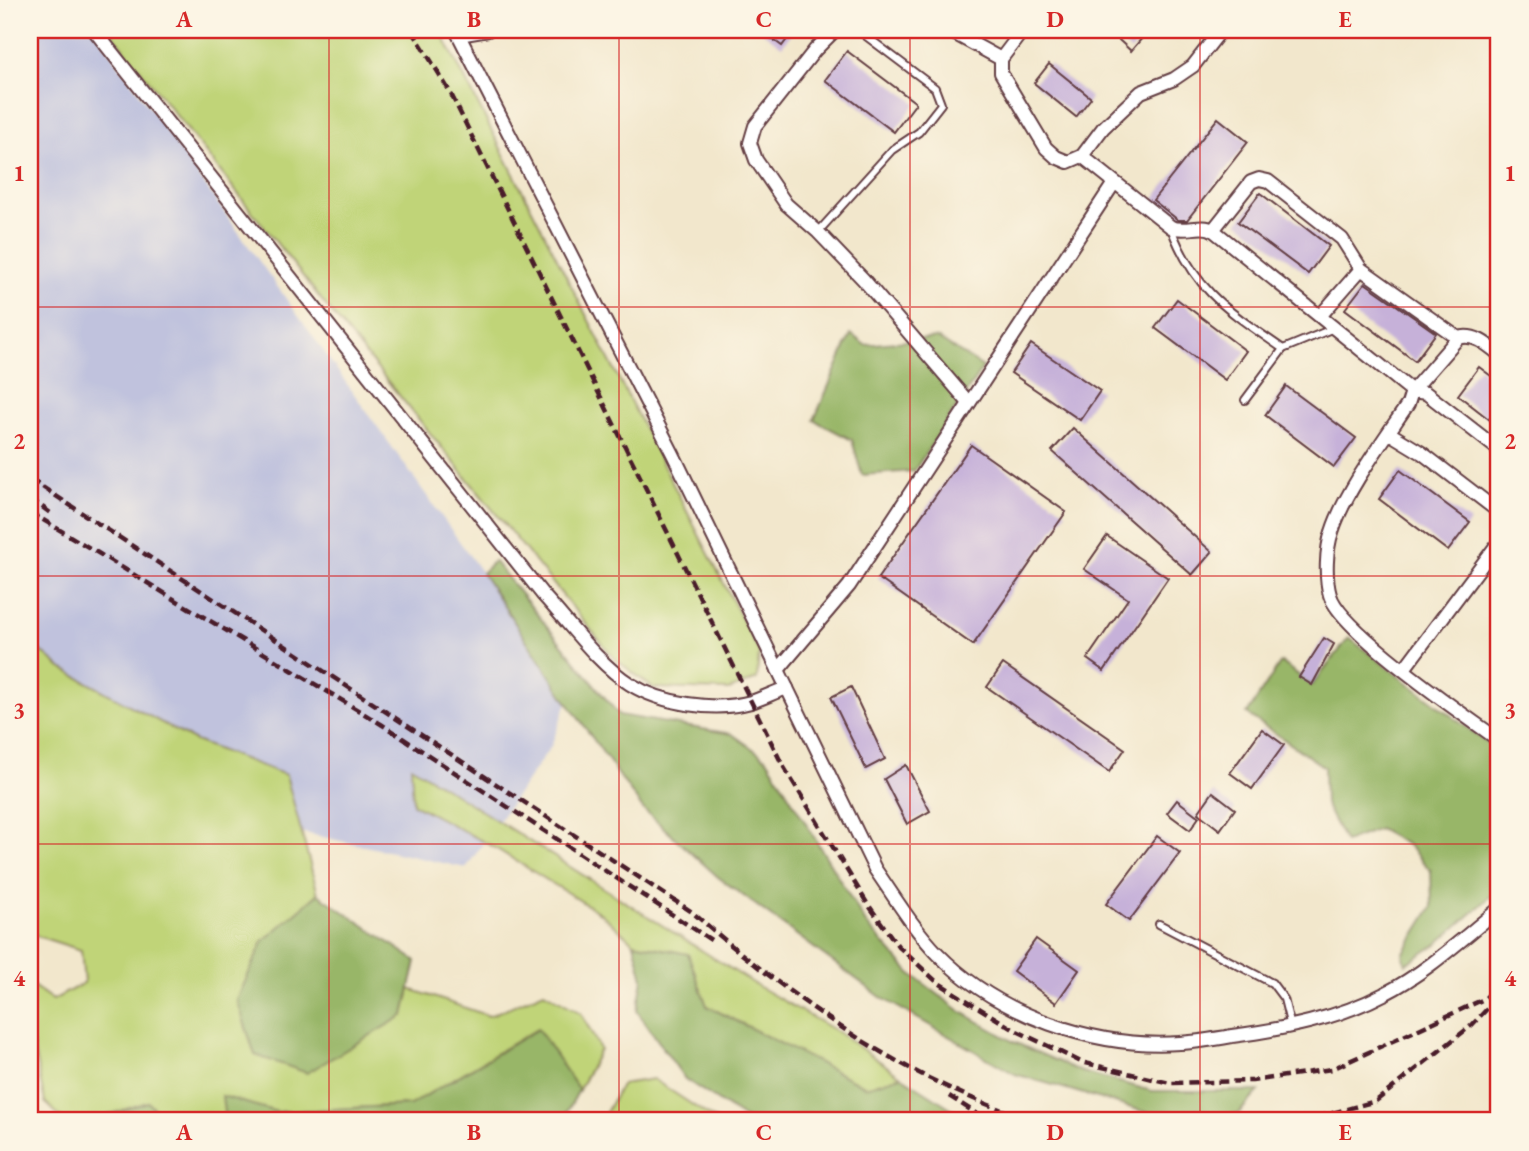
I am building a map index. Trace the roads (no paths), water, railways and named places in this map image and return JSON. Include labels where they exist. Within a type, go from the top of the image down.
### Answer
[{"type":"street","points":[[94,30],[543,596],[603,659],[629,683],[655,697],[685,703],[748,702],[786,688]]},
{"type":"street","points":[[488,30],[457,32],[673,454],[875,869],[909,920],[939,954],[970,981],[1018,1010],[1073,1032],[1128,1041],[1178,1044],[1292,1028],[1385,994],[1499,909]]},
{"type":"street","points":[[835,30],[815,50],[755,126],[750,144],[756,160],[786,204],[818,232],[969,403]]},
{"type":"street","points":[[948,30],[1001,60]]},
{"type":"street","points":[[1023,30],[1001,60],[1001,73],[1046,148],[1056,157],[1068,162],[1082,156],[1103,128],[1141,92],[1174,79],[1194,66],[1221,30]]},
{"type":"street","points":[[1082,156],[1171,227],[1179,230],[1207,227],[1213,230],[1412,391],[1426,393],[1499,450]]},
{"type":"street","points":[[1213,230],[1251,183],[1259,179],[1268,181],[1342,239],[1361,269],[1458,338]]},
{"type":"street","points":[[778,670],[849,586],[1114,183]]},
{"type":"street","points":[[1321,315],[1361,269]]},
{"type":"street","points":[[1499,354],[1485,342],[1466,335],[1458,338],[1412,391],[1408,404],[1331,533],[1327,571],[1330,598],[1357,631],[1499,740]]},
{"type":"street","points":[[1389,433],[1422,453],[1499,512]]},
{"type":"street","points":[[1404,668],[1499,542]]},
{"type":"lane","points":[[818,232],[892,150],[919,132],[941,104],[935,88],[858,30]]},
{"type":"lane","points":[[1171,227],[1181,256],[1206,292],[1283,349]]},
{"type":"lane","points":[[1245,400],[1283,349],[1335,327]]},
{"type":"lane","points":[[1158,924],[1272,983],[1284,999],[1292,1028]]},
{"type":"railway","points":[[412,30],[449,90],[782,764],[867,903],[898,946],[937,982],[1013,1029],[1081,1062],[1170,1083],[1252,1081],[1332,1069],[1484,999],[1499,985]]},
{"type":"railway","points":[[30,479],[692,912],[770,976],[853,1035],[941,1084],[1035,1121]]},
{"type":"railway","points":[[30,498],[53,515]]},
{"type":"railway","points":[[30,512],[381,724],[711,940]]},
{"type":"railway","points":[[1303,1121],[1376,1101],[1472,1025],[1499,996]]},
{"type":"railway","points":[[949,1096],[988,1121]]}]
